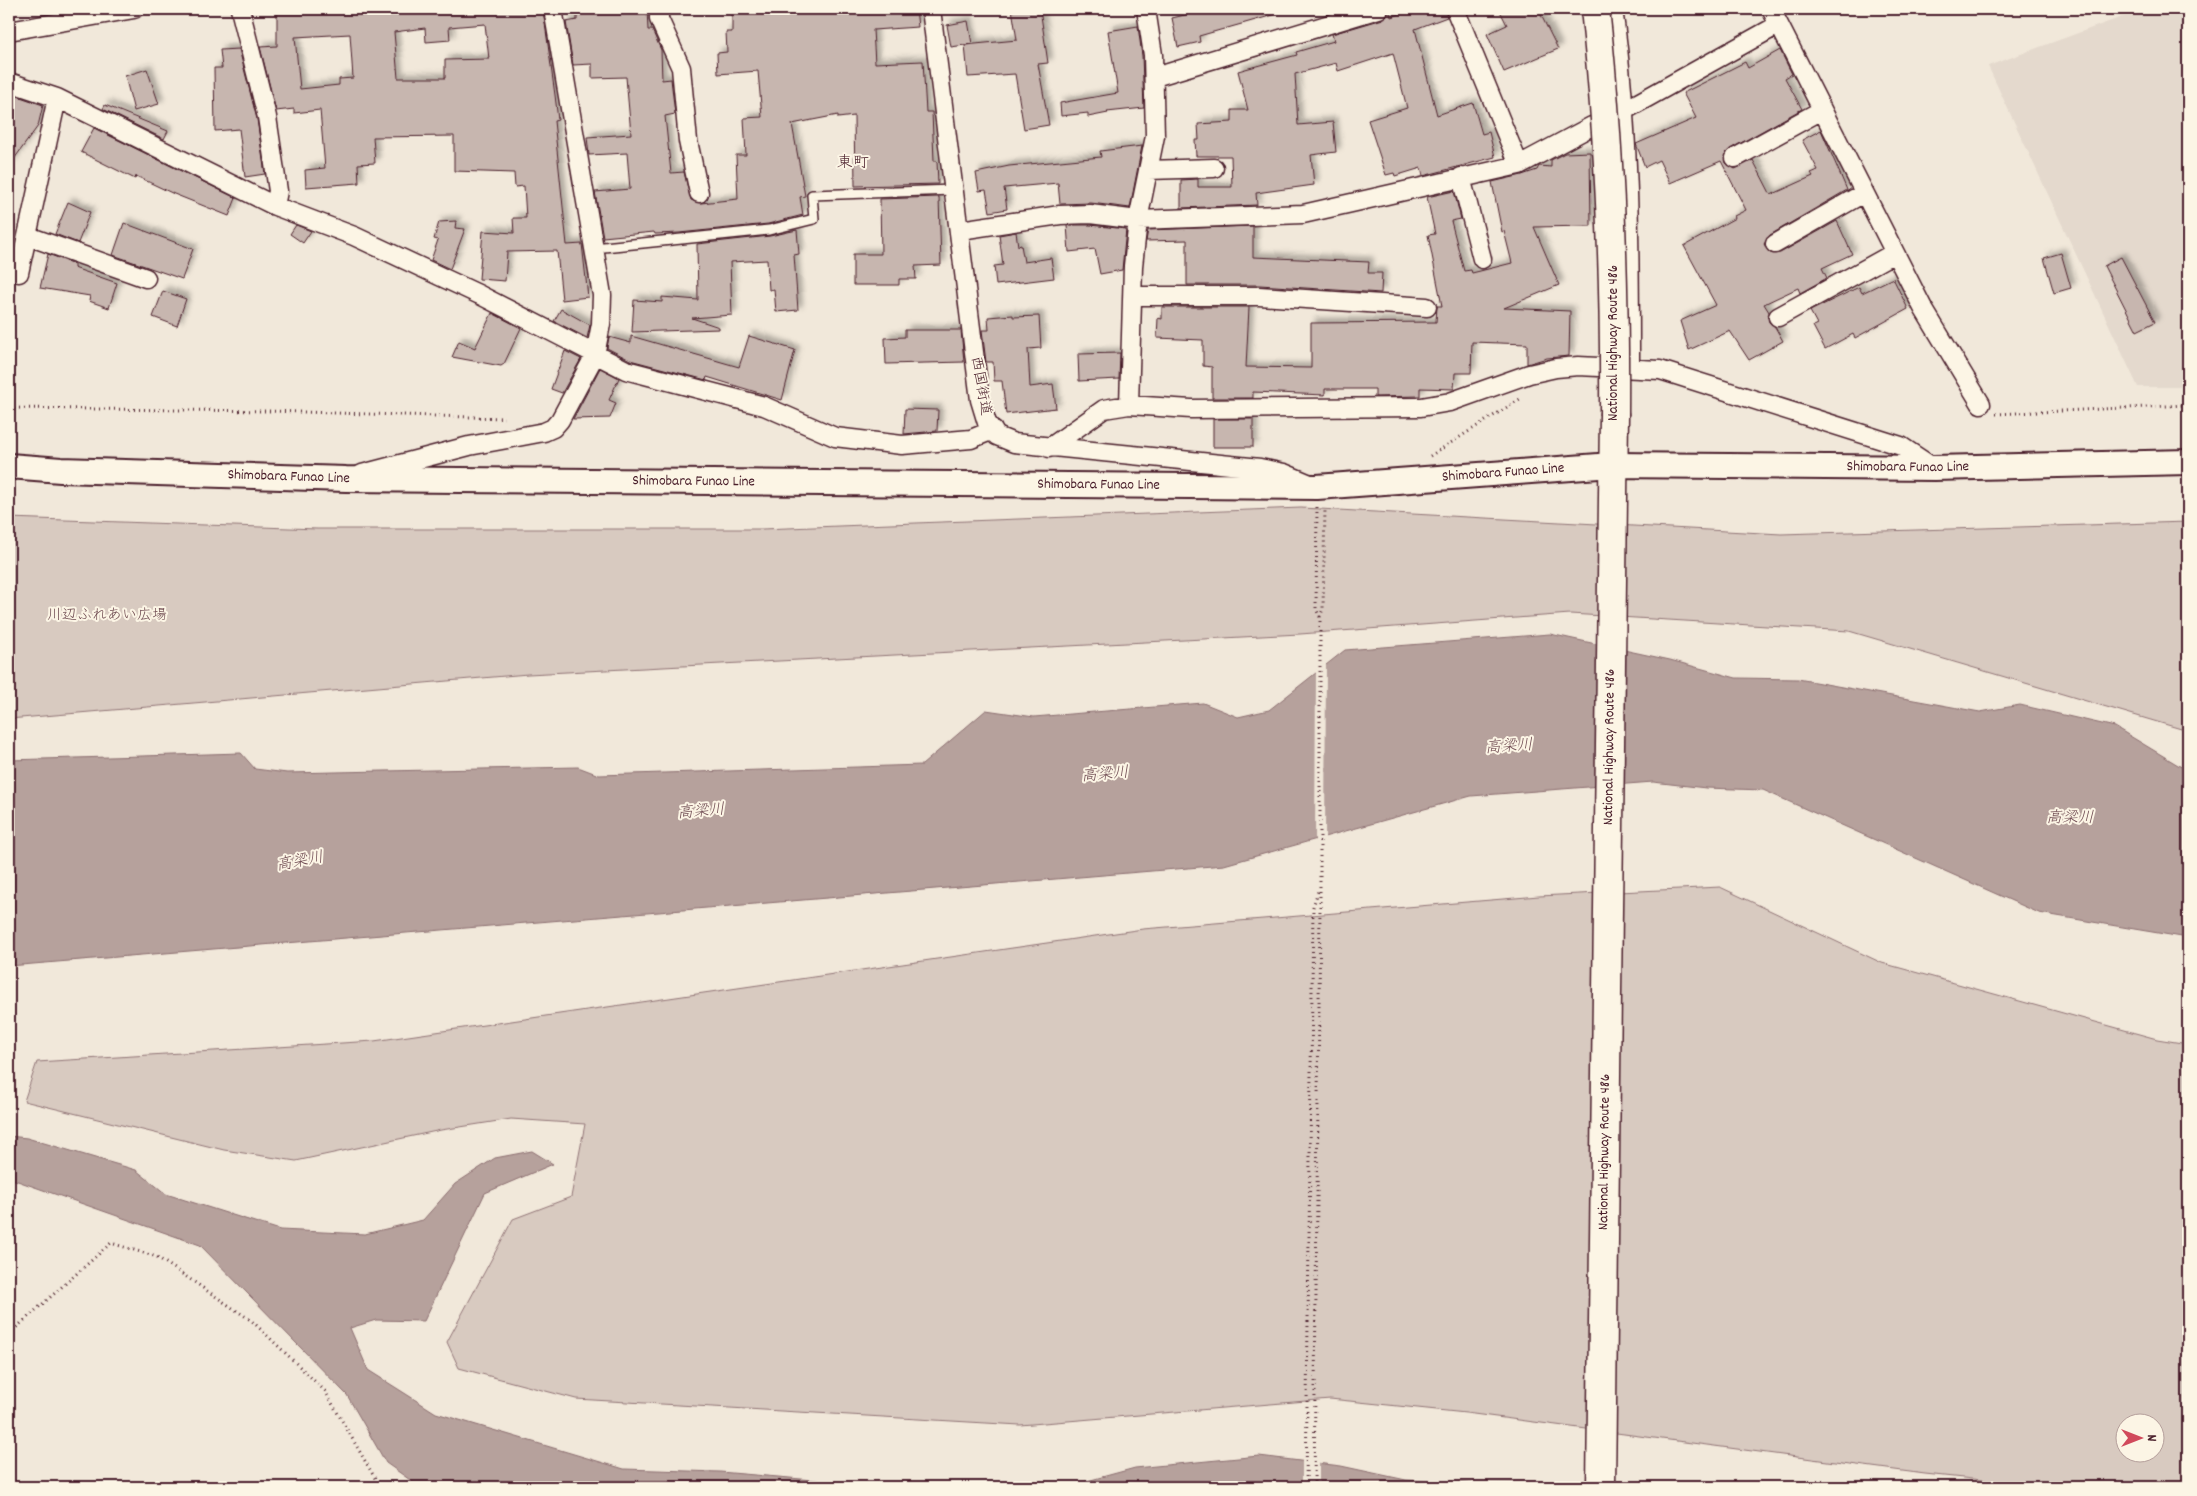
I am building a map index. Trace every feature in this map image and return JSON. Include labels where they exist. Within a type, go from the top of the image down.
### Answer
[{"type":"highway","name":"National Highway Route 486","points":[[1595,9],[1604,85],[1614,250],[1614,415],[1601,1487]]},
{"type":"main road","name":"Shimobara Funao Line","points":[[9,466],[61,470],[346,479],[1320,500],[1612,465],[1934,468],[2188,462]]},
{"type":"street","points":[[9,32],[104,11],[134,9]]},
{"type":"street","points":[[240,9],[267,117],[278,191],[275,206]]},
{"type":"street","points":[[346,479],[415,458],[526,436],[553,428],[560,420],[595,355],[601,324],[602,295],[553,9]]},
{"type":"street","points":[[658,9],[659,19],[681,68],[688,141],[699,193]]},
{"type":"street","name":"西国街道","points":[[931,9],[980,400],[987,424],[997,436],[1014,443],[1260,468],[1284,473],[1320,500]]},
{"type":"street","points":[[1129,405],[1132,296],[1138,220],[1155,136],[1155,77],[1146,9]]},
{"type":"street","points":[[1155,77],[1379,9]]},
{"type":"street","points":[[1455,9],[1519,165]]},
{"type":"street","points":[[1613,9],[1629,188],[1630,368]]},
{"type":"street","points":[[1621,112],[1774,17],[1923,308],[1981,404]]},
{"type":"street","points":[[9,82],[57,98],[275,206],[354,236],[480,295],[626,370],[764,406],[835,438],[902,445],[971,439],[992,430]]},
{"type":"street","points":[[9,271],[19,273],[57,98]]},
{"type":"street","points":[[1735,158],[1822,110]]},
{"type":"street","points":[[960,230],[1060,215],[1090,214],[1138,220],[1303,214],[1519,165],[1592,126]]},
{"type":"street","points":[[1148,170],[1214,168]]},
{"type":"street","points":[[1461,177],[1482,259]]},
{"type":"street","points":[[1775,244],[1864,193]]},
{"type":"street","points":[[28,236],[146,278]]},
{"type":"street","points":[[1778,317],[1894,253]]},
{"type":"street","points":[[1132,296],[1259,296],[1428,307]]},
{"type":"street","points":[[1049,448],[1104,409],[1129,405],[1191,409],[1420,406],[1450,402],[1529,374],[1556,368],[1578,366],[1660,370],[1901,446],[1934,468]]},
{"type":"lane","points":[[594,248],[769,230],[799,224],[814,219],[812,195],[953,190]]},
{"type":"path","points":[[1423,460],[1524,397]]},
{"type":"path","points":[[1981,404],[1996,414],[2188,405]]},
{"type":"path","points":[[9,408],[268,411],[511,419]]},
{"type":"path","points":[[1320,500],[1316,609],[1320,617]]},
{"type":"path","points":[[1314,1487],[1320,617],[1324,609],[1320,500]]},
{"type":"path","points":[[1306,1487],[1313,907],[1319,889]]},
{"type":"path","points":[[9,1334],[111,1243],[157,1257],[252,1321],[325,1391],[380,1487]]},
{"type":"shaded area","points":[[2144,9],[2188,9],[2188,387],[2138,387],[1988,66]]},
{"type":"green space","name":"川辺ふれあい広場","points":[[1301,508],[1781,534],[2188,522],[2188,731],[1849,631],[1570,614],[1300,634],[528,674],[9,719],[9,518],[317,529],[762,529]]},
{"type":"green space","points":[[1720,887],[1882,963],[2157,1039],[2188,1044],[2188,1487],[2048,1487],[1925,1474],[1466,1413],[1330,1399],[1020,1425],[576,1399],[459,1368],[447,1342],[513,1219],[571,1197],[585,1124],[511,1119],[441,1130],[296,1161],[224,1150],[24,1101],[37,1062],[374,1041],[1143,929],[1539,896]]},
{"type":"water","name":"高梁川","points":[[1550,634],[1670,660],[1736,678],[1798,679],[1980,712],[2020,705],[2115,727],[2188,771],[2188,938],[2039,913],[1763,790],[1706,788],[1653,782],[1471,796],[1224,865],[9,966],[9,760],[241,753],[255,769],[287,773],[578,767],[599,775],[922,765],[986,710],[1034,717],[1203,703],[1238,717],[1269,710],[1345,650]]},
{"type":"water","points":[[9,1136],[27,1138],[136,1170],[166,1194],[280,1230],[365,1234],[423,1220],[455,1184],[495,1158],[532,1151],[553,1164],[485,1193],[424,1321],[376,1320],[350,1328],[368,1370],[436,1413],[624,1469],[720,1472],[894,1487],[420,1487],[386,1463],[347,1395],[200,1245],[9,1178]]},
{"type":"water","points":[[1259,1456],[1341,1466],[1406,1480],[1479,1484],[1543,1483],[1550,1487],[1065,1487],[1135,1468]]},
{"type":"pier","points":[[1326,662],[1325,840],[1315,842],[1316,670]]},
{"type":"pier","points":[[1302,1459],[1319,1461],[1319,1487],[1302,1487]]},
{"type":"building","points":[[277,9],[543,9],[558,120],[554,121],[567,245],[582,244],[588,297],[562,300],[557,251],[507,252],[505,281],[479,279],[483,231],[514,233],[513,218],[526,218],[524,186],[515,187],[514,173],[454,171],[454,136],[373,137],[375,163],[358,164],[359,183],[306,187],[305,170],[325,168],[320,110],[294,113],[294,109],[276,111],[260,47],[277,46]],"holes":[[[485,24],[489,59],[445,60],[445,78],[398,78],[394,32],[425,28],[426,42],[450,40],[449,27]],[[350,34],[353,78],[339,79],[339,85],[300,89],[295,37]]]},
{"type":"building","points":[[577,9],[647,9],[648,30],[652,30],[661,50],[662,80],[671,79],[675,114],[665,116],[671,173],[684,172],[691,200],[701,203],[738,199],[736,155],[746,155],[744,118],[762,117],[758,71],[718,74],[717,53],[727,52],[726,32],[732,32],[732,12],[762,12],[762,9],[784,9],[784,11],[916,9],[918,27],[873,30],[875,63],[923,61],[926,112],[932,112],[934,161],[937,161],[938,184],[855,186],[854,116],[838,118],[838,115],[792,124],[805,196],[800,197],[803,215],[768,224],[679,233],[655,234],[654,232],[603,237],[595,192],[630,189],[627,153],[589,155],[587,137],[631,134],[626,77],[592,78],[592,64],[573,65],[566,22],[577,20]]},
{"type":"building","points":[[1012,9],[1040,9],[1048,63],[1038,64],[1049,125],[1024,129],[1015,74],[968,77],[965,45],[1017,40]]},
{"type":"building","points":[[1210,9],[1276,9],[1277,14],[1199,36],[1200,42],[1178,47],[1172,18]]},
{"type":"building","points":[[1389,9],[1391,17],[1416,9],[1445,9],[1447,17],[1415,29],[1437,115],[1473,103],[1482,134],[1489,132],[1495,157],[1423,176],[1421,168],[1395,176],[1394,173],[1386,175],[1368,120],[1407,108],[1393,53],[1338,71],[1336,63],[1295,74],[1298,125],[1333,122],[1336,152],[1311,155],[1314,185],[1256,193],[1257,205],[1181,208],[1181,180],[1198,179],[1198,187],[1232,187],[1231,156],[1196,156],[1195,140],[1199,140],[1198,124],[1232,122],[1232,110],[1248,110],[1238,71],[1297,55],[1296,52],[1334,41],[1332,34],[1383,19],[1387,16]]},
{"type":"building","points":[[1499,9],[1538,9],[1558,49],[1504,72],[1487,34],[1507,25]]},
{"type":"building","points":[[968,21],[972,44],[951,47],[947,25]]},
{"type":"building","points":[[1138,26],[1142,56],[1144,108],[1107,112],[1088,117],[1088,113],[1061,116],[1060,103],[1118,93],[1108,31]]},
{"type":"building","points":[[239,49],[257,119],[265,174],[245,177],[239,129],[215,131],[214,68],[222,68],[220,50]]},
{"type":"building","points":[[1780,50],[1792,74],[1785,78],[1802,109],[1730,149],[1726,153],[1726,163],[1735,169],[1753,160],[1771,195],[1813,176],[1811,173],[1818,170],[1802,140],[1821,130],[1847,190],[1770,235],[1764,244],[1770,253],[1780,253],[1837,221],[1852,254],[1822,268],[1827,278],[1800,293],[1798,288],[1764,304],[1769,312],[1769,322],[1775,327],[1783,341],[1749,360],[1730,331],[1689,350],[1680,321],[1716,305],[1684,246],[1746,210],[1721,161],[1670,183],[1659,160],[1645,167],[1636,144],[1696,118],[1683,93],[1745,62],[1748,68]]},
{"type":"building","points":[[147,69],[159,104],[134,111],[125,76]]},
{"type":"building","points":[[9,93],[43,105],[38,126],[9,166]]},
{"type":"building","points":[[105,105],[168,131],[164,139],[103,109]]},
{"type":"building","points":[[94,128],[236,198],[229,216],[174,194],[136,176],[135,179],[81,152]]},
{"type":"building","points":[[1142,146],[1130,208],[1091,203],[1060,204],[1058,183],[1004,188],[1007,209],[990,212],[986,190],[979,191],[976,173],[1009,166],[1101,157],[1100,151]]},
{"type":"building","points":[[1590,152],[1591,226],[1534,227],[1559,285],[1504,308],[1570,311],[1569,356],[1547,358],[1527,364],[1527,344],[1472,342],[1471,373],[1455,373],[1454,389],[1420,388],[1420,396],[1375,397],[1375,389],[1325,389],[1325,395],[1253,392],[1253,398],[1212,398],[1212,367],[1203,366],[1203,340],[1157,338],[1158,318],[1162,319],[1162,307],[1249,307],[1246,367],[1311,368],[1311,323],[1436,322],[1437,306],[1442,306],[1428,235],[1435,234],[1427,197],[1454,191],[1461,219],[1451,221],[1464,271],[1471,270],[1472,273],[1512,263],[1504,231],[1502,232],[1492,182],[1537,170],[1539,166],[1551,167],[1551,160],[1565,153]]},
{"type":"building","points":[[939,197],[941,265],[915,266],[916,279],[899,279],[899,285],[853,285],[853,254],[881,254],[880,199]]},
{"type":"building","points":[[68,202],[90,212],[78,243],[55,234]]},
{"type":"building","points":[[456,221],[455,228],[465,229],[450,269],[431,260],[438,240],[434,239],[439,222]]},
{"type":"building","points":[[124,223],[193,249],[182,279],[113,255]]},
{"type":"building","points":[[296,225],[311,231],[303,243],[290,234]]},
{"type":"building","points":[[1067,225],[1090,225],[1126,229],[1122,270],[1100,274],[1095,249],[1069,252]]},
{"type":"building","points":[[1253,226],[1253,257],[1369,262],[1368,273],[1382,273],[1381,293],[1260,285],[1187,285],[1187,240],[1146,241],[1148,230]]},
{"type":"building","points":[[797,230],[799,254],[794,255],[798,310],[776,312],[774,289],[769,290],[767,260],[730,262],[732,315],[692,318],[719,327],[719,329],[632,332],[634,300],[662,302],[662,297],[698,300],[697,244],[770,236]]},
{"type":"building","points":[[1016,232],[1018,246],[1021,245],[1024,262],[1051,258],[1054,278],[996,285],[994,266],[1003,265],[999,235]]},
{"type":"building","points":[[2061,253],[2071,288],[2054,293],[2044,258]]},
{"type":"building","points":[[48,254],[74,264],[74,268],[117,283],[109,308],[89,301],[90,296],[40,288]]},
{"type":"building","points":[[2121,257],[2155,322],[2137,331],[2104,266]]},
{"type":"building","points":[[1893,278],[1908,309],[1855,338],[1853,334],[1825,349],[1813,326],[1817,324],[1810,311],[1859,287],[1862,293]]},
{"type":"building","points":[[163,291],[186,299],[177,326],[153,317]]},
{"type":"building","points":[[561,309],[590,325],[587,338],[554,321]]},
{"type":"building","points":[[492,313],[521,328],[504,364],[501,366],[452,357],[459,341],[475,348]]},
{"type":"building","points":[[1013,315],[1013,317],[1039,316],[1041,348],[1028,349],[1030,387],[1053,384],[1056,408],[1006,414],[1002,381],[994,381],[993,362],[986,362],[982,330],[989,330],[988,317]]},
{"type":"building","points":[[905,330],[961,330],[964,362],[886,364],[885,338],[905,337]]},
{"type":"building","points":[[631,336],[739,367],[749,336],[795,350],[782,400],[707,377],[706,380],[630,360],[607,348],[609,337],[631,343]]},
{"type":"building","points":[[565,351],[581,359],[562,393],[551,389]]},
{"type":"building","points":[[1120,353],[1119,379],[1079,381],[1078,354]]},
{"type":"building","points":[[600,368],[619,378],[609,400],[616,403],[610,418],[573,419]]},
{"type":"building","points":[[905,409],[938,410],[937,431],[904,434]]},
{"type":"building","points":[[1213,419],[1253,419],[1253,447],[1213,447]]},
{"type":"district","name":"東町","points":[[853,163]]}]
